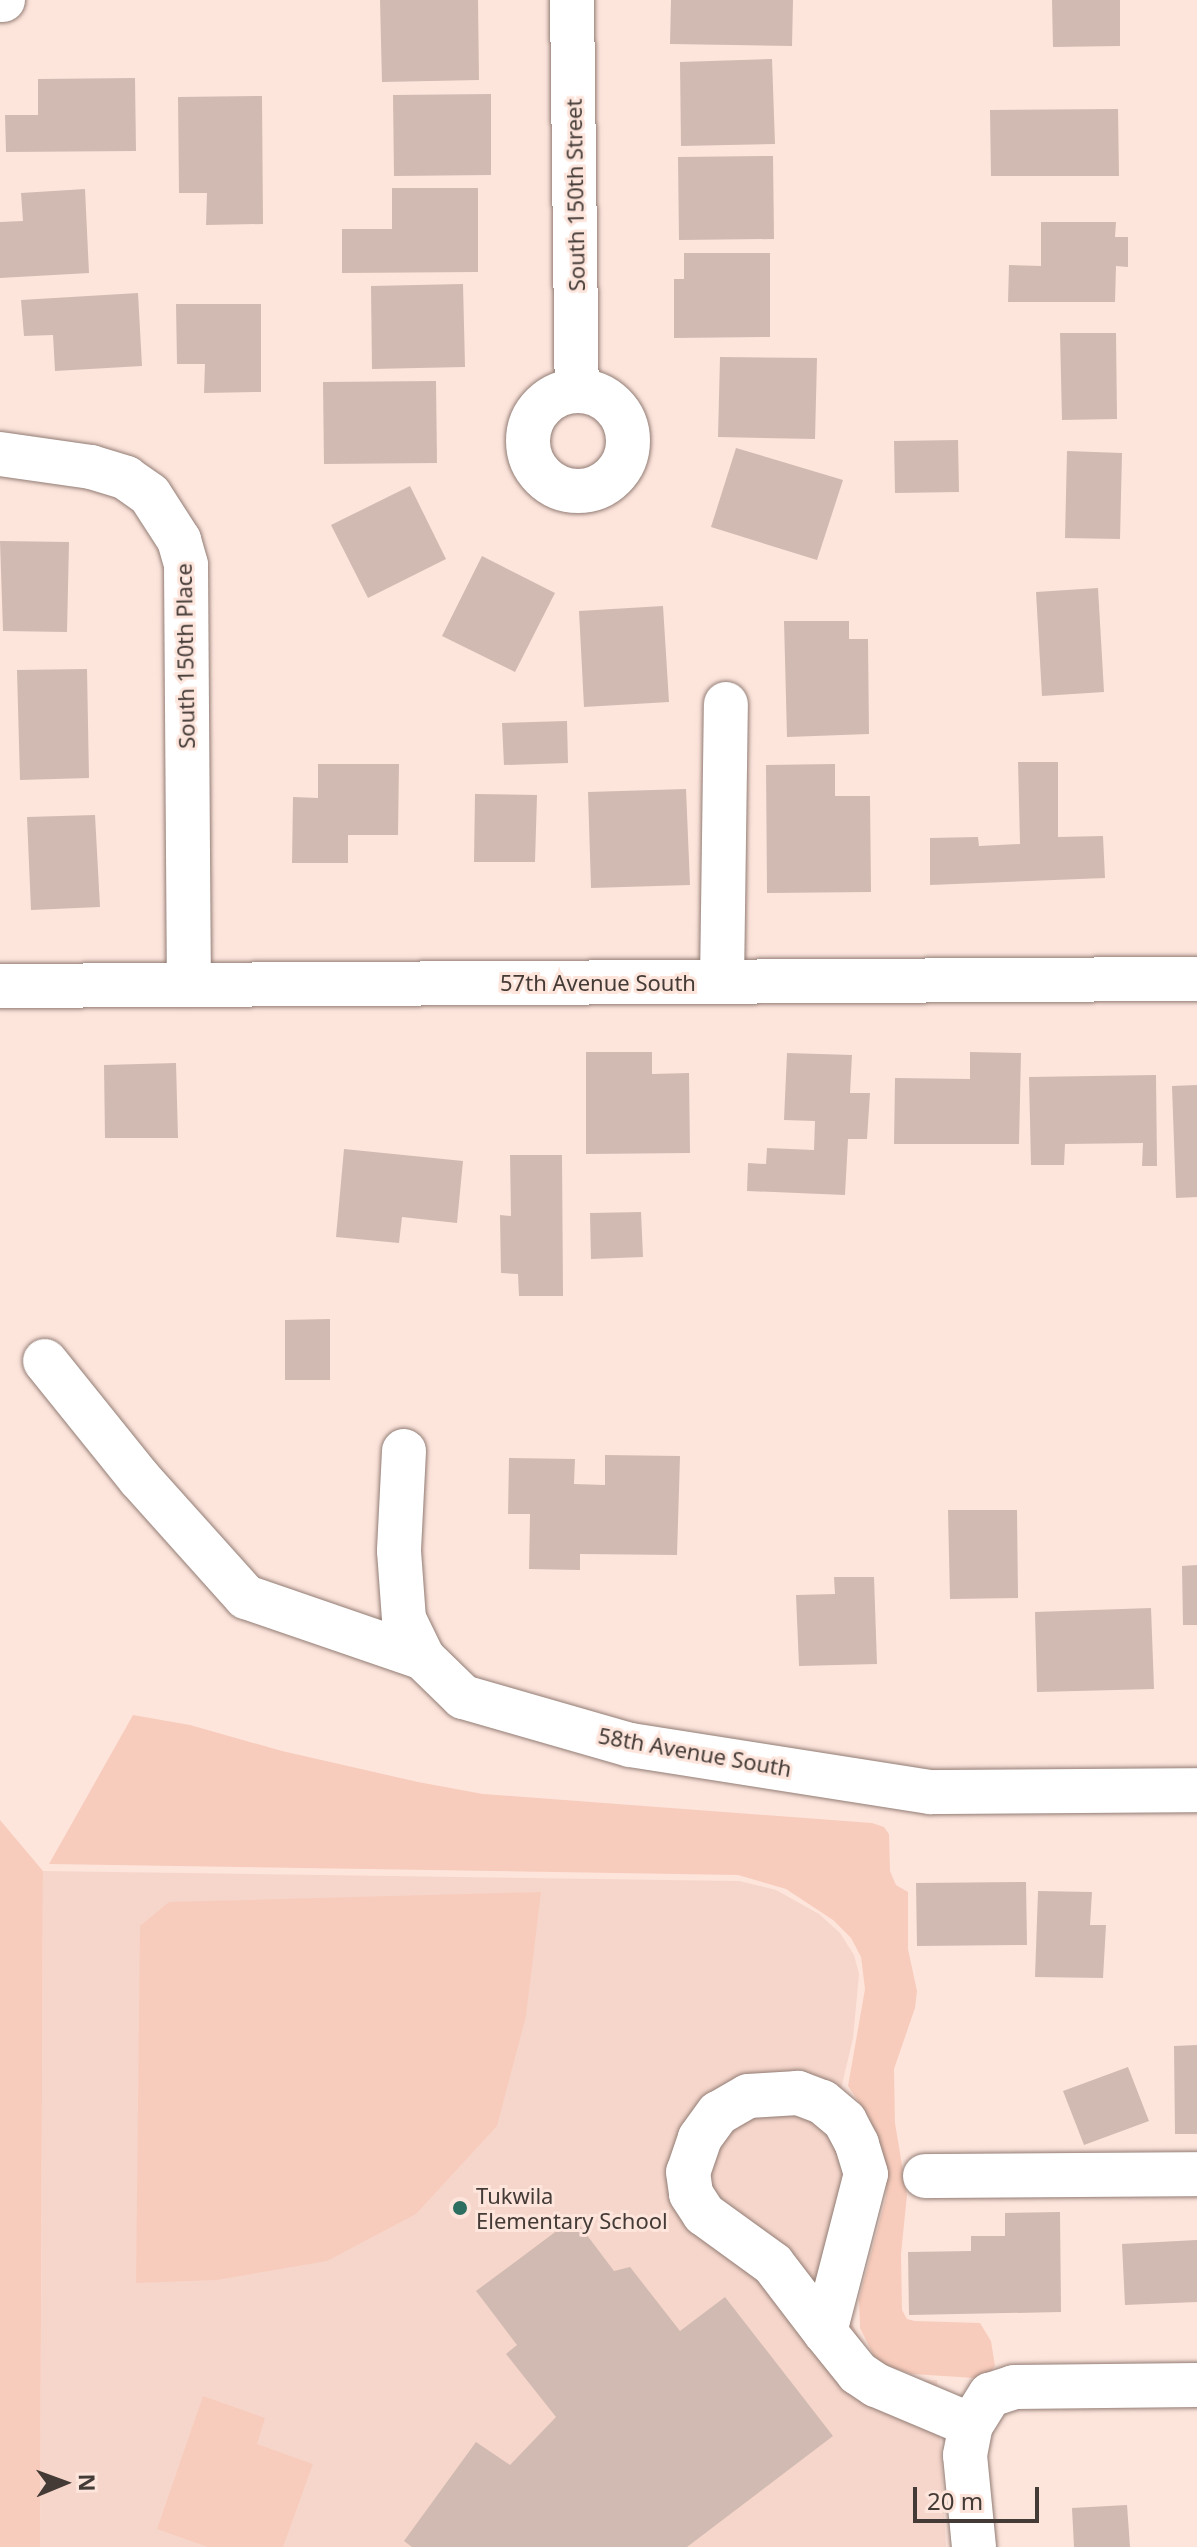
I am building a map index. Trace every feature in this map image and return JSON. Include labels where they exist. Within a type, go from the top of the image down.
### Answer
[{"type":"street","name":"South 150th Street","points":[[572,0],[577,391]]},
{"type":"street","name":"South 150th Place","points":[[0,454],[91,467],[126,478],[150,495],[179,540],[186,565],[189,985]]},
{"type":"street","points":[[722,982],[726,704]]},
{"type":"street","name":"57th Avenue South","points":[[0,986],[1197,979]]},
{"type":"street","points":[[45,1361],[140,1479],[246,1597],[423,1658]]},
{"type":"street","name":"58th Avenue South","points":[[404,1451],[399,1551],[404,1619],[423,1658],[463,1697],[630,1745],[930,1792],[1197,1790]]},
{"type":"street","points":[[825,2332],[866,2174],[857,2144],[845,2121],[822,2102],[798,2093],[748,2096],[718,2113],[700,2138],[688,2172],[691,2194],[704,2214],[773,2264],[825,2332],[858,2373],[876,2385],[980,2410]]},
{"type":"street","points":[[925,2176],[1197,2174]]},
{"type":"street","points":[[974,2547],[965,2455],[980,2410],[1014,2387],[1197,2385]]},
{"type":"shaded area","points":[[133,1715],[190,1725],[282,1751],[483,1794],[872,1823],[884,1827],[889,1834],[890,1871],[896,1885],[908,1892],[908,1949],[917,1991],[915,2008],[894,2069],[895,2123],[907,2195],[901,2254],[902,2310],[907,2319],[915,2321],[980,2323],[991,2341],[995,2366],[988,2375],[974,2378],[912,2374],[884,2365],[874,2356],[860,2328],[859,2299],[886,2197],[887,2175],[869,2117],[848,2086],[865,1989],[861,1957],[851,1938],[833,1920],[786,1889],[738,1875],[49,1864]]},
{"type":"shaded area","points":[[0,1820],[43,1871],[40,2547],[0,2547]]},
{"type":"shaded area","name":"Tukwila Elementary School","points":[[43,1871],[739,1881],[776,1890],[819,1914],[840,1933],[854,1955],[859,1974],[853,2038],[841,2089],[852,2323],[873,2366],[913,2381],[937,2380],[946,2547],[40,2547]]},
{"type":"shaded area","points":[[541,1892],[526,2016],[497,2126],[416,2214],[327,2261],[217,2280],[136,2283],[140,1926],[169,1902]]},
{"type":"shaded area","points":[[203,2396],[265,2418],[257,2444],[313,2464],[283,2547],[208,2547],[157,2529]]},
{"type":"building","points":[[380,0],[478,0],[479,80],[382,82]]},
{"type":"building","points":[[671,0],[793,0],[792,46],[670,44]]},
{"type":"building","points":[[1052,0],[1120,0],[1120,46],[1053,47]]},
{"type":"building","points":[[772,59],[775,144],[681,146],[680,62]]},
{"type":"building","points":[[135,78],[136,151],[6,152],[5,115],[38,115],[38,79]]},
{"type":"building","points":[[491,94],[491,175],[394,176],[393,95]]},
{"type":"building","points":[[262,96],[263,224],[206,225],[207,193],[179,193],[178,97]]},
{"type":"building","points":[[1118,109],[1119,176],[991,176],[990,110]]},
{"type":"building","points":[[773,156],[774,239],[679,240],[678,157]]},
{"type":"building","points":[[392,188],[478,188],[478,272],[342,273],[342,229],[392,229]]},
{"type":"building","points":[[85,189],[89,273],[0,278],[0,222],[23,221],[21,193]]},
{"type":"building","points":[[1041,222],[1116,222],[1115,237],[1128,237],[1128,267],[1116,266],[1115,302],[1008,302],[1009,265],[1041,266]]},
{"type":"building","points":[[684,253],[770,253],[770,337],[674,338],[674,279],[684,279]]},
{"type":"building","points":[[463,284],[465,367],[372,369],[371,286]]},
{"type":"building","points":[[138,293],[142,366],[55,371],[53,335],[24,336],[21,300]]},
{"type":"building","points":[[176,304],[261,304],[261,392],[204,393],[205,364],[177,364]]},
{"type":"building","points":[[1060,333],[1116,333],[1117,419],[1062,420]]},
{"type":"building","points":[[720,357],[817,358],[815,439],[718,437]]},
{"type":"building","points":[[436,381],[437,463],[324,464],[323,382]]},
{"type":"building","points":[[958,440],[959,492],[895,493],[894,441]]},
{"type":"building","points":[[736,448],[843,480],[817,560],[711,527]]},
{"type":"building","points":[[1067,451],[1122,453],[1120,539],[1065,538]]},
{"type":"building","points":[[410,486],[446,559],[368,598],[331,525]]},
{"type":"building","points":[[0,541],[69,542],[67,632],[3,631]]},
{"type":"building","points":[[482,556],[555,593],[515,672],[442,636]]},
{"type":"building","points":[[1098,588],[1104,692],[1042,696],[1036,592]]},
{"type":"building","points":[[663,606],[669,702],[584,707],[579,611]]},
{"type":"building","points":[[784,621],[849,621],[849,639],[868,639],[869,734],[787,737]]},
{"type":"building","points":[[87,669],[89,778],[20,780],[17,670]]},
{"type":"building","points":[[567,721],[568,763],[504,765],[502,723]]},
{"type":"building","points":[[1018,762],[1058,762],[1058,837],[1103,836],[1105,878],[930,885],[930,838],[978,837],[979,846],[1020,844]]},
{"type":"building","points":[[318,764],[399,764],[398,835],[348,835],[348,863],[292,863],[293,797],[318,798]]},
{"type":"building","points":[[835,764],[835,796],[870,796],[871,892],[767,893],[766,765]]},
{"type":"building","points":[[686,789],[690,885],[591,888],[588,792]]},
{"type":"building","points":[[475,794],[537,795],[535,862],[474,862]]},
{"type":"building","points":[[95,815],[100,907],[31,910],[27,817]]},
{"type":"building","points":[[586,1052],[652,1052],[652,1074],[689,1073],[690,1153],[586,1154]]},
{"type":"building","points":[[970,1052],[1021,1053],[1019,1144],[894,1144],[895,1078],[970,1079]]},
{"type":"building","points":[[787,1053],[852,1055],[850,1093],[870,1093],[867,1139],[848,1139],[845,1195],[747,1191],[748,1163],[766,1164],[767,1148],[814,1150],[815,1121],[784,1120]]},
{"type":"building","points":[[176,1063],[178,1138],[105,1138],[104,1065]]},
{"type":"building","points":[[1156,1075],[1157,1166],[1142,1166],[1143,1143],[1065,1144],[1064,1165],[1031,1165],[1029,1077]]},
{"type":"building","points":[[1197,1085],[1197,1197],[1176,1198],[1172,1086]]},
{"type":"building","points":[[344,1149],[463,1161],[457,1223],[402,1217],[399,1243],[336,1237]]},
{"type":"building","points":[[510,1155],[562,1155],[563,1296],[519,1296],[518,1274],[501,1273],[500,1215],[511,1216]]},
{"type":"building","points":[[641,1212],[643,1257],[591,1259],[590,1213]]},
{"type":"building","points":[[330,1319],[330,1380],[285,1380],[285,1320]]},
{"type":"building","points":[[605,1455],[680,1456],[677,1555],[580,1554],[580,1570],[529,1569],[530,1514],[508,1514],[509,1458],[575,1459],[574,1484],[605,1485]]},
{"type":"building","points":[[948,1510],[1017,1510],[1018,1598],[950,1599]]},
{"type":"building","points":[[1197,1565],[1197,1625],[1183,1625],[1182,1566]]},
{"type":"building","points":[[834,1577],[874,1577],[877,1664],[799,1666],[796,1595],[835,1594]]},
{"type":"building","points":[[1151,1608],[1154,1689],[1037,1692],[1035,1612]]},
{"type":"building","points":[[1026,1882],[1027,1945],[917,1946],[916,1883]]},
{"type":"building","points":[[1038,1891],[1092,1892],[1090,1925],[1106,1925],[1103,1978],[1035,1977]]},
{"type":"building","points":[[1197,2045],[1197,2134],[1175,2134],[1174,2046]]},
{"type":"building","points":[[1128,2067],[1149,2121],[1084,2145],[1063,2091]]},
{"type":"building","points":[[1060,2212],[1061,2312],[909,2315],[908,2252],[971,2251],[971,2236],[1005,2236],[1005,2213]]},
{"type":"building","points":[[574,2218],[614,2271],[630,2267],[680,2331],[725,2297],[833,2436],[687,2547],[412,2547],[404,2541],[476,2442],[510,2465],[556,2417],[506,2354],[517,2345],[476,2291]]},
{"type":"building","points":[[1197,2240],[1197,2302],[1125,2305],[1122,2244]]},
{"type":"building","points":[[1127,2505],[1130,2547],[1074,2547],[1072,2508]]},
{"type":"place","name":"Tukwila Elementary School","points":[[460,2208]]}]
